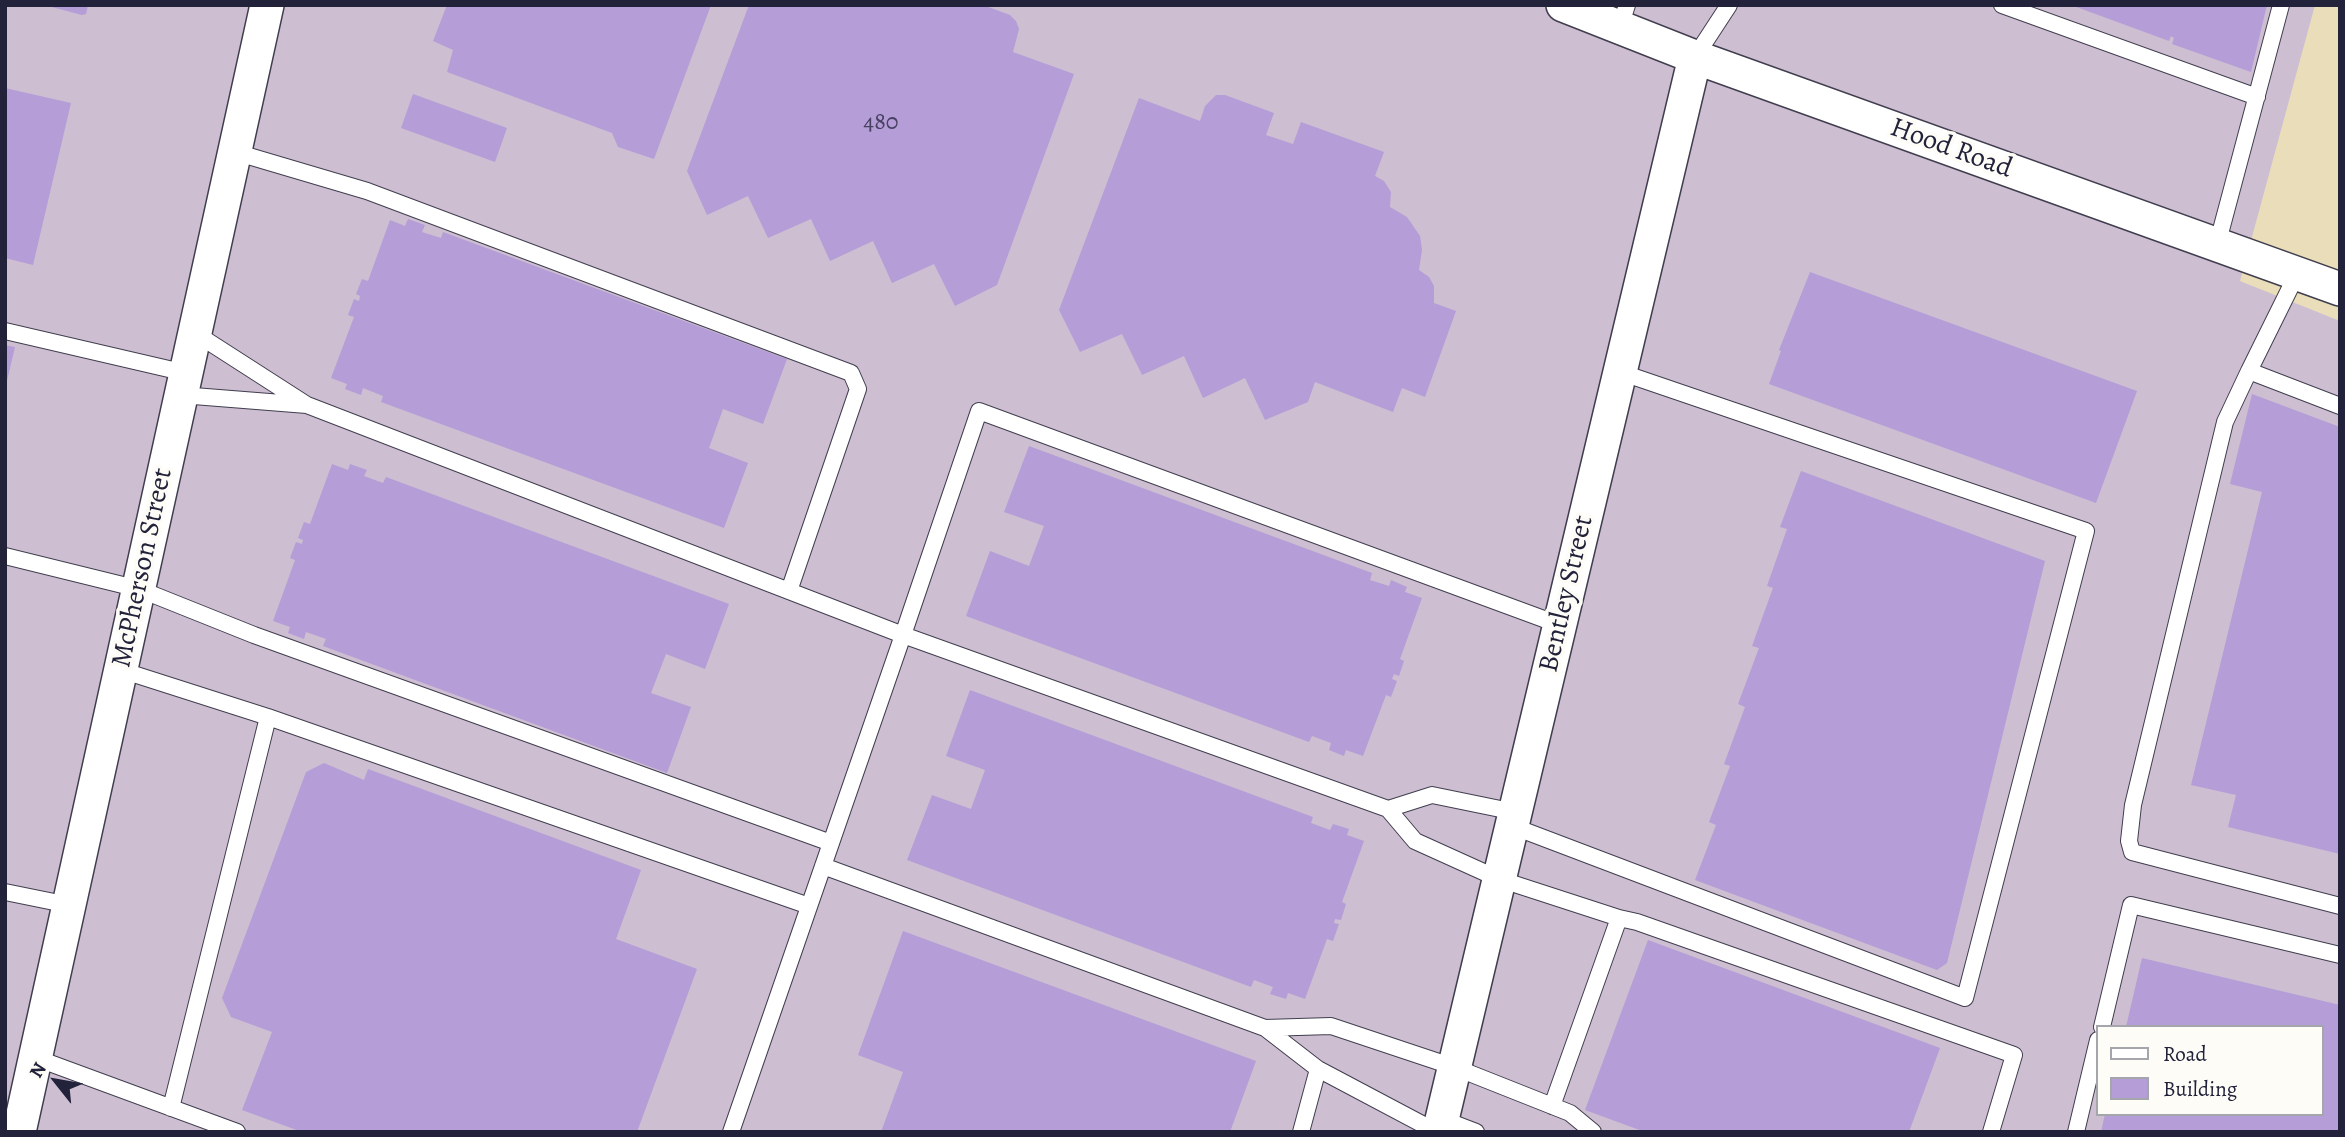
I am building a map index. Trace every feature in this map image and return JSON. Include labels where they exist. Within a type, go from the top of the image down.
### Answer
[{"type":"street","name":"McPherson Street","points":[[20,1131],[267,5]]},
{"type":"street","name":"Hood Road","points":[[1563,5],[1623,16],[1695,57],[2340,289]]},
{"type":"street","name":"Bentley Street","points":[[1439,1128],[1695,57]]},
{"type":"lane","points":[[1695,57],[1729,5]]},
{"type":"lane","points":[[2002,5],[2257,97]]},
{"type":"lane","points":[[2217,245],[2281,5]]},
{"type":"lane","points":[[235,152],[367,191],[850,373],[858,388],[789,591]]},
{"type":"lane","points":[[2297,274],[2225,422],[2133,805],[2129,841],[2132,852],[2340,906]]},
{"type":"lane","points":[[5,331],[183,384],[307,405],[903,635],[1388,808],[1415,841],[1499,879],[1637,922],[2014,1055],[1991,1132]]},
{"type":"lane","points":[[195,333],[307,405]]},
{"type":"lane","points":[[2249,371],[2340,407]]},
{"type":"lane","points":[[1388,808],[1432,795],[1514,819],[1965,998],[2086,531],[1620,372]]},
{"type":"lane","points":[[731,1132],[979,411],[1560,625]]},
{"type":"lane","points":[[5,556],[139,589],[254,635],[831,843]]},
{"type":"lane","points":[[121,670],[268,717],[809,906]]},
{"type":"lane","points":[[171,1108],[268,717]]},
{"type":"lane","points":[[823,866],[1265,1028],[1318,1069],[1439,1128],[1476,1132]]},
{"type":"lane","points":[[5,892],[69,905]]},
{"type":"lane","points":[[2102,1025],[2131,905],[2340,954]]},
{"type":"lane","points":[[1552,1105],[1619,918]]},
{"type":"lane","points":[[1265,1028],[1332,1026],[1454,1067],[1552,1105],[1570,1113],[1593,1132]]},
{"type":"lane","points":[[2076,1132],[2096,1048]]},
{"type":"lane","points":[[36,1058],[237,1132]]},
{"type":"lane","points":[[1301,1132],[1318,1069]]},
{"type":"shaded area","points":[[5,5],[2315,5],[2240,281],[2340,321],[2340,1132],[5,1132]]},
{"type":"building","points":[[44,5],[88,5],[86,14],[82,15]]},
{"type":"building","points":[[447,5],[711,5],[654,159],[618,147],[612,133],[447,72],[453,50],[433,41]]},
{"type":"building","points":[[749,5],[983,5],[1010,15],[1016,21],[1019,29],[1013,52],[1074,74],[997,285],[955,306],[934,264],[892,283],[873,241],[830,261],[811,219],[768,238],[748,196],[707,215],[687,171]]},
{"type":"building","points":[[2071,5],[2267,5],[2251,72],[2172,44],[2174,38],[2171,36],[2169,41]]},
{"type":"building","points":[[5,88],[71,103],[33,265],[5,258]]},
{"type":"building","points":[[413,94],[507,128],[495,162],[401,128]]},
{"type":"building","points":[[1216,95],[1225,95],[1274,113],[1266,135],[1293,144],[1301,122],[1384,152],[1375,176],[1384,181],[1391,192],[1390,207],[1407,217],[1420,236],[1422,250],[1419,270],[1429,277],[1434,286],[1434,303],[1456,311],[1425,397],[1402,388],[1393,412],[1315,382],[1308,402],[1265,420],[1245,378],[1203,398],[1184,356],[1142,375],[1122,334],[1080,352],[1059,310],[1139,98],[1200,121],[1205,106]]},
{"type":"building","points":[[408,219],[425,225],[422,232],[441,238],[443,232],[787,359],[763,424],[723,409],[709,448],[748,463],[724,528],[381,402],[383,396],[363,388],[361,395],[345,389],[347,384],[331,378],[354,317],[348,315],[354,299],[359,301],[360,296],[356,294],[362,279],[368,281],[390,220],[405,226]]},
{"type":"building","points":[[1810,272],[2137,391],[2096,503],[1769,384],[1781,351],[1779,350]]},
{"type":"building","points":[[5,345],[15,347],[6,385],[5,385]]},
{"type":"building","points":[[2252,394],[2340,427],[2340,854],[2228,827],[2236,795],[2191,785],[2262,492],[2230,484]]},
{"type":"building","points":[[1029,446],[1372,573],[1370,580],[1389,586],[1391,580],[1407,587],[1405,592],[1422,598],[1400,659],[1404,661],[1399,676],[1394,674],[1392,679],[1397,681],[1391,697],[1386,695],[1363,756],[1346,750],[1344,756],[1329,750],[1331,743],[1312,736],[1309,742],[966,616],[990,551],[1029,566],[1044,526],[1004,512]]},
{"type":"building","points":[[332,464],[348,470],[350,464],[367,470],[364,476],[383,483],[386,477],[729,604],[705,669],[666,654],[651,693],[691,707],[667,773],[323,646],[326,639],[306,632],[304,639],[288,633],[290,627],[273,621],[295,560],[290,558],[296,542],[302,544],[303,540],[298,538],[304,522],[310,524]]},
{"type":"building","points":[[1801,471],[2045,561],[1947,963],[1937,970],[1695,880],[1716,825],[1709,822],[1730,766],[1724,764],[1745,707],[1738,704],[1759,648],[1752,646],[1773,588],[1767,586],[1787,529],[1780,527]]},
{"type":"building","points":[[970,690],[1313,817],[1311,823],[1330,830],[1333,824],[1349,829],[1347,835],[1364,841],[1342,902],[1346,904],[1341,920],[1335,919],[1334,923],[1339,924],[1333,941],[1327,939],[1305,999],[1288,993],[1286,999],[1270,994],[1273,987],[1254,980],[1251,987],[907,860],[932,795],[971,809],[985,770],[946,756]]},
{"type":"building","points":[[324,763],[364,780],[368,769],[641,870],[616,939],[697,969],[637,1132],[302,1132],[242,1110],[272,1032],[231,1017],[222,998],[306,772]]},
{"type":"building","points":[[903,931],[1256,1061],[1230,1132],[881,1132],[903,1072],[858,1055]]},
{"type":"building","points":[[1648,940],[1940,1048],[1909,1132],[1645,1132],[1585,1110]]},
{"type":"building","points":[[2142,958],[2340,1005],[2340,1132],[2101,1132],[2105,1116],[2324,1116],[2324,1025],[2126,1025]]}]
